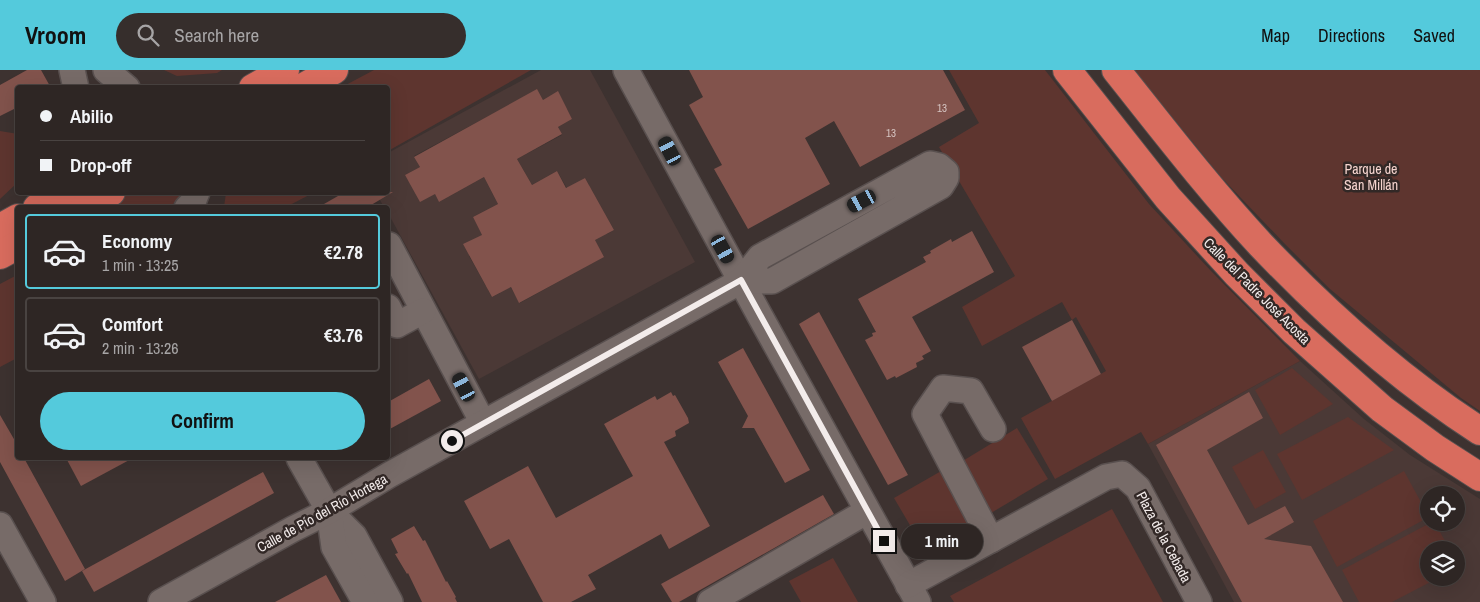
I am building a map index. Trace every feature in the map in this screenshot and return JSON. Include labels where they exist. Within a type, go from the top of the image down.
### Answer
[{"type":"highway","points":[[258,85],[285,70]]},
{"type":"highway","points":[[307,85],[334,70]]},
{"type":"highway","name":"Calle del Padre José Acosta","points":[[1067,70],[1168,198],[1237,274],[1294,331],[1382,408],[1435,448],[1480,477]]},
{"type":"highway","points":[[1116,70],[1208,184],[1261,244],[1322,306],[1394,368],[1449,411],[1480,431]]},
{"type":"highway","points":[[54,205],[89,199]]},
{"type":"highway","points":[[9,245],[15,227]]},
{"type":"street","points":[[72,70],[75,85]]},
{"type":"street","points":[[106,70],[124,85]]},
{"type":"street","points":[[626,70],[913,594]]},
{"type":"street","name":"Calle de Pío del Río Hortega","points":[[161,602],[292,529],[329,511],[383,479],[741,280],[760,257],[930,164],[939,166],[946,172],[946,178],[942,186],[772,281],[741,280]]},
{"type":"street","points":[[390,247],[483,423]]},
{"type":"street","points":[[390,311],[397,325],[423,311]]},
{"type":"street","points":[[991,540],[925,414],[943,388],[971,391],[993,429]]},
{"type":"street","points":[[300,460],[329,511],[354,536],[390,602]]},
{"type":"street","name":"Plaza de la Cebada","points":[[913,594],[991,540],[1106,477],[1122,474],[1138,488],[1199,602]]},
{"type":"street","points":[[329,511],[334,547],[365,602]]},
{"type":"street","points":[[710,602],[859,516]]},
{"type":"street","points":[[0,525],[44,602]]},
{"type":"shaded area","points":[[541,70],[590,70],[695,262],[479,379],[390,217],[390,205],[383,205],[377,195],[390,195],[390,152]],"holes":[[[537,90],[543,100],[558,92],[564,111],[567,109],[572,119],[558,127],[562,135],[517,159],[532,185],[557,171],[568,190],[585,178],[589,185],[587,187],[591,189],[614,230],[594,238],[603,257],[520,303],[509,285],[499,290],[500,293],[492,297],[488,290],[488,285],[486,286],[469,256],[483,237],[473,217],[498,204],[484,177],[439,202],[435,194],[411,184],[405,175],[420,167],[414,156]]]},
{"type":"shaded area","points":[[1300,361],[1364,419],[1410,455],[1459,486],[1420,486],[1420,531],[1465,531],[1465,490],[1480,499],[1480,602],[1234,602],[1148,444]]},
{"type":"green space","points":[[164,70],[222,70],[217,73],[177,76]]},
{"type":"green space","points":[[374,70],[531,70],[390,150],[390,85],[346,85]]},
{"type":"green space","points":[[949,70],[1045,70],[1149,204],[1211,271],[1300,361],[1148,444],[1141,432],[1055,479],[1021,418],[1106,371],[1076,317],[1072,320],[1062,302],[982,346],[962,307],[1015,276],[939,147],[979,123]]},
{"type":"green space","name":"Parque de San Millán","points":[[1134,70],[1480,70],[1480,411],[1461,398],[1330,289],[1220,176]]},
{"type":"green space","points":[[0,131],[15,134],[15,185],[0,199]]},
{"type":"green space","points":[[127,195],[182,195],[171,205],[120,205],[117,203],[118,199]]},
{"type":"green space","points":[[226,195],[309,195],[290,205],[224,205]]},
{"type":"green space","points":[[15,276],[15,359],[0,367],[0,284]]},
{"type":"green space","points":[[1292,368],[1333,404],[1280,435],[1255,390]]},
{"type":"green space","points":[[1348,417],[1394,450],[1302,500],[1277,454]]},
{"type":"green space","points":[[1017,428],[1048,479],[991,513],[961,462]]},
{"type":"green space","points":[[1263,450],[1286,492],[1255,509],[1232,467]]},
{"type":"green space","points":[[943,470],[972,521],[924,549],[894,498]]},
{"type":"green space","points":[[1404,471],[1420,500],[1420,522],[1337,567],[1313,521]]},
{"type":"green space","points":[[1112,509],[1163,602],[954,602],[950,596]]},
{"type":"green space","points":[[1420,528],[1420,531],[1439,531],[1445,541],[1420,541],[1420,586],[1423,586],[1392,602],[1359,602],[1342,570]]},
{"type":"green space","points":[[833,558],[858,602],[801,602],[789,581]]},
{"type":"building","points":[[27,70],[41,70],[49,85],[15,85],[15,108],[0,116],[0,85]]},
{"type":"building","points":[[689,70],[943,70],[965,110],[860,167],[834,121],[805,138],[830,184],[748,229],[714,169],[722,165],[689,105],[703,97]]},
{"type":"building","points":[[537,89],[543,100],[558,91],[572,119],[558,127],[562,134],[517,159],[532,185],[557,171],[566,188],[585,178],[614,230],[595,240],[604,257],[519,303],[511,287],[492,297],[463,244],[482,235],[473,217],[498,204],[484,177],[439,202],[435,194],[420,202],[405,175],[420,167],[414,157]]},
{"type":"building","points":[[340,195],[388,195],[371,205],[322,205]]},
{"type":"building","points":[[972,231],[994,272],[912,317],[931,351],[922,356],[924,359],[916,363],[917,367],[896,378],[895,376],[887,380],[865,340],[873,336],[872,333],[876,332],[858,299],[926,262],[923,257],[931,253],[930,251],[951,239],[952,242]]},
{"type":"building","points":[[819,312],[908,475],[888,485],[799,324]]},
{"type":"building","points":[[1072,320],[1101,374],[1052,401],[1022,347]]},
{"type":"building","points":[[743,348],[810,470],[785,483],[754,428],[742,428],[748,416],[718,362]]},
{"type":"building","points":[[429,379],[441,401],[390,429],[390,401]]},
{"type":"building","points":[[671,392],[673,396],[675,395],[689,423],[675,431],[676,436],[664,442],[710,526],[669,549],[661,534],[588,575],[596,589],[571,602],[543,602],[509,539],[490,549],[464,501],[528,466],[556,518],[633,476],[604,424],[655,396],[657,400]]},
{"type":"building","points":[[1249,392],[1263,418],[1207,450],[1248,525],[1285,506],[1294,522],[1264,539],[1311,546],[1343,602],[1242,602],[1156,445]]},
{"type":"building","points":[[0,415],[15,441],[15,460],[25,460],[85,569],[65,581],[0,462]]},
{"type":"building","points":[[67,460],[129,460],[81,486]]},
{"type":"building","points":[[263,472],[274,493],[94,592],[82,571]]},
{"type":"building","points":[[823,495],[834,514],[679,602],[672,602],[661,584]]},
{"type":"building","points":[[414,526],[423,541],[425,540],[457,602],[422,602],[408,573],[395,554],[398,553],[391,539]]},
{"type":"building","points":[[326,575],[341,602],[275,602]]},
{"type":"route","points":[[452,441],[741,280],[884,541]]}]
